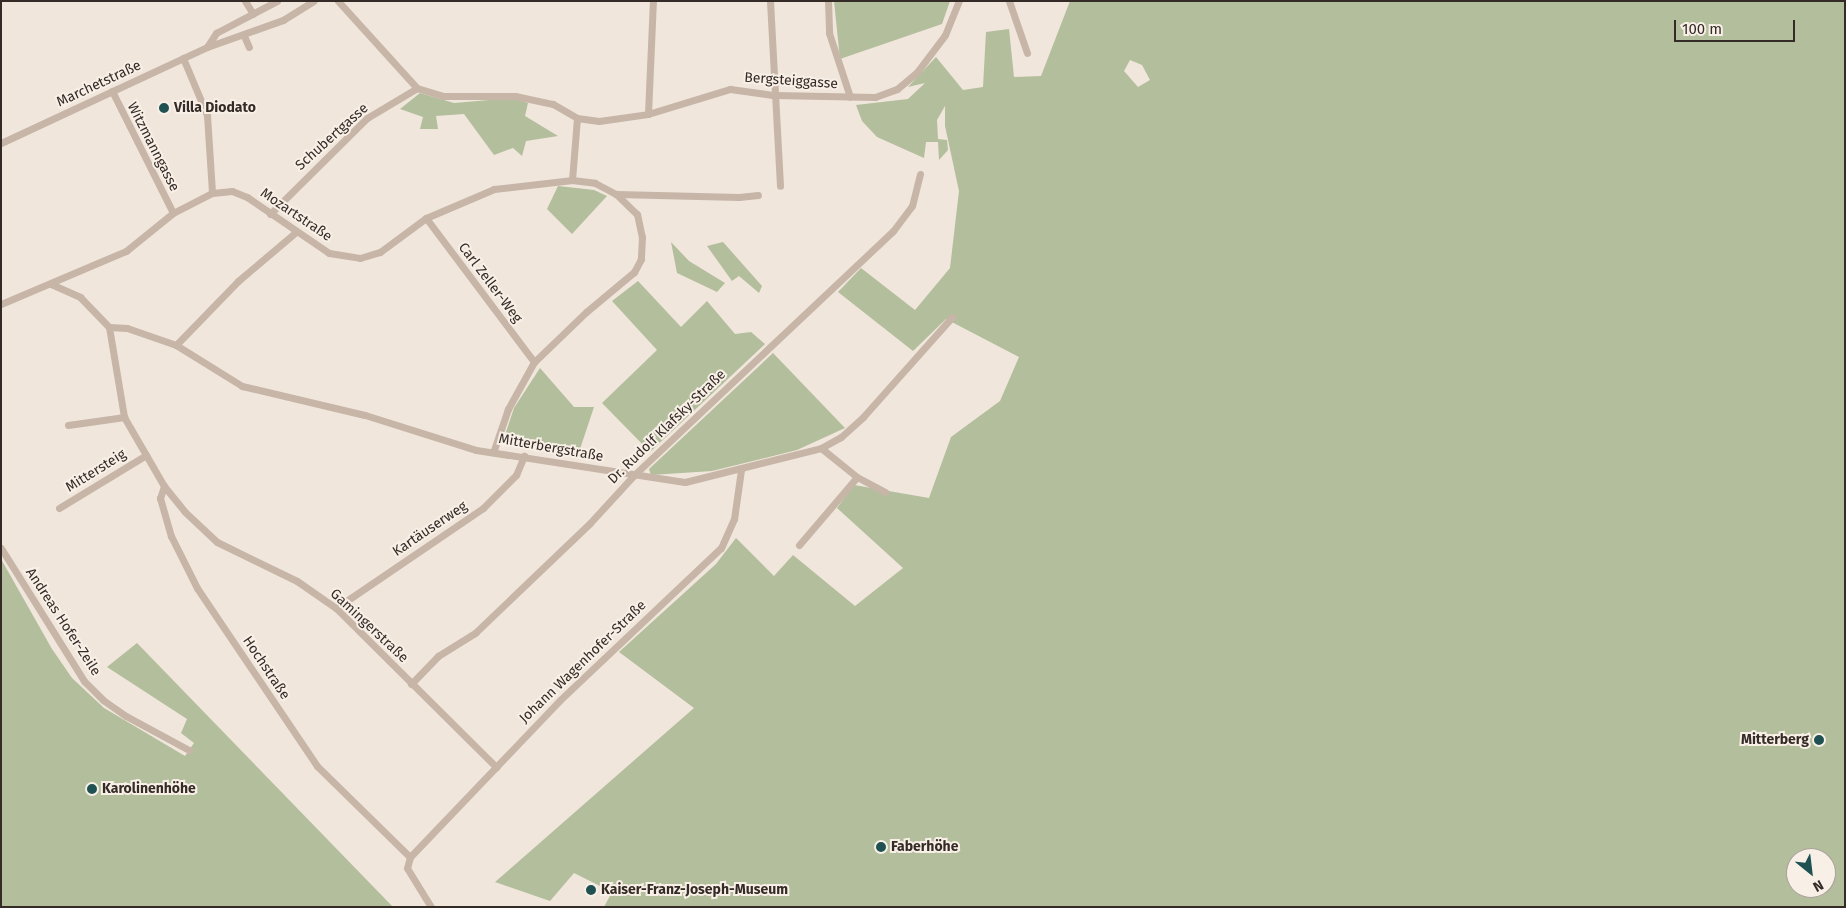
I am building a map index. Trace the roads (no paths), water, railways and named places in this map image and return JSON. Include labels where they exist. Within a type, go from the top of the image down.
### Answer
[{"type":"street","points":[[245,1],[253,14]]},
{"type":"street","name":"Marchetstraße","points":[[207,47],[216,33],[277,1]]},
{"type":"street","name":"Marchetstraße","points":[[1,143],[207,47],[244,36],[283,20],[313,1]]},
{"type":"street","points":[[338,1],[417,88]]},
{"type":"street","points":[[648,114],[653,1]]},
{"type":"street","points":[[770,1],[773,95],[780,186]]},
{"type":"street","points":[[828,1],[829,32],[850,97]]},
{"type":"street","name":"Bergsteiggasse","points":[[417,88],[444,96],[515,96],[553,104],[577,118],[625,119],[648,114],[730,89],[773,95],[875,97],[897,90],[917,72],[945,35],[959,1]]},
{"type":"street","points":[[1009,1],[1027,54]]},
{"type":"street","points":[[244,36],[248,47]]},
{"type":"street","points":[[183,58],[207,115],[212,193]]},
{"type":"street","name":"Schubertgasse","points":[[270,214],[367,118],[417,88]]},
{"type":"street","name":"Witzmanngasse","points":[[112,91],[173,213]]},
{"type":"street","points":[[572,180],[577,118]]},
{"type":"street","name":"Dr. Rudolf Klafsky-Straße","points":[[411,684],[438,656],[475,633],[590,523],[633,476],[893,231],[912,206],[920,174]]},
{"type":"street","name":"Mozartstraße","points":[[1,304],[126,251],[173,213],[212,193],[232,191],[247,197],[329,253],[360,258],[380,252],[426,218],[461,200],[494,190],[572,180],[594,184],[616,194]]},
{"type":"street","points":[[616,194],[739,197],[758,195]]},
{"type":"street","points":[[494,450],[508,409],[534,362],[586,312],[634,272],[641,260],[642,237],[637,214],[616,194]]},
{"type":"street","name":"Carl Zeller-Weg","points":[[426,218],[534,362]]},
{"type":"street","points":[[176,345],[238,281],[296,232]]},
{"type":"street","points":[[51,284],[80,297],[109,327],[124,417],[164,486]]},
{"type":"street","name":"Mitterbergstraße","points":[[109,327],[127,328],[176,345],[242,386],[365,415],[476,450],[494,450],[633,476],[685,482],[741,470],[821,448],[841,437],[863,417],[952,317]]},
{"type":"street","points":[[68,425],[124,417]]},
{"type":"street","points":[[821,448],[857,477],[885,492]]},
{"type":"street","name":"Mittersteig","points":[[59,508],[146,455]]},
{"type":"street","name":"Kartäuserweg","points":[[336,608],[483,508],[516,475],[524,456]]},
{"type":"street","name":"Johann Wagenhofer-Straße","points":[[410,857],[560,700],[721,548],[734,520],[741,470]]},
{"type":"street","points":[[799,545],[857,477]]},
{"type":"street","name":"Gamingerstraße","points":[[164,486],[185,512],[217,542],[297,581],[336,608],[496,766]]},
{"type":"street","name":"Hochstraße","points":[[164,486],[160,498],[171,536],[202,596],[317,766],[410,857]]},
{"type":"street","name":"Andreas Hofer-Zeile","points":[[1,548],[84,681],[103,700],[126,716],[189,750]]},
{"type":"street","points":[[410,857],[407,868],[431,907]]},
{"type":"place","name":"Villa Diodato","points":[[164,108]]},
{"type":"place","name":"Mitterberg","points":[[1819,740]]},
{"type":"place","name":"Karolinenhöhe","points":[[92,789]]},
{"type":"place","name":"Faberhöhe","points":[[881,847]]},
{"type":"place","name":"Kaiser-Franz-Joseph-Museum","points":[[591,890]]}]
